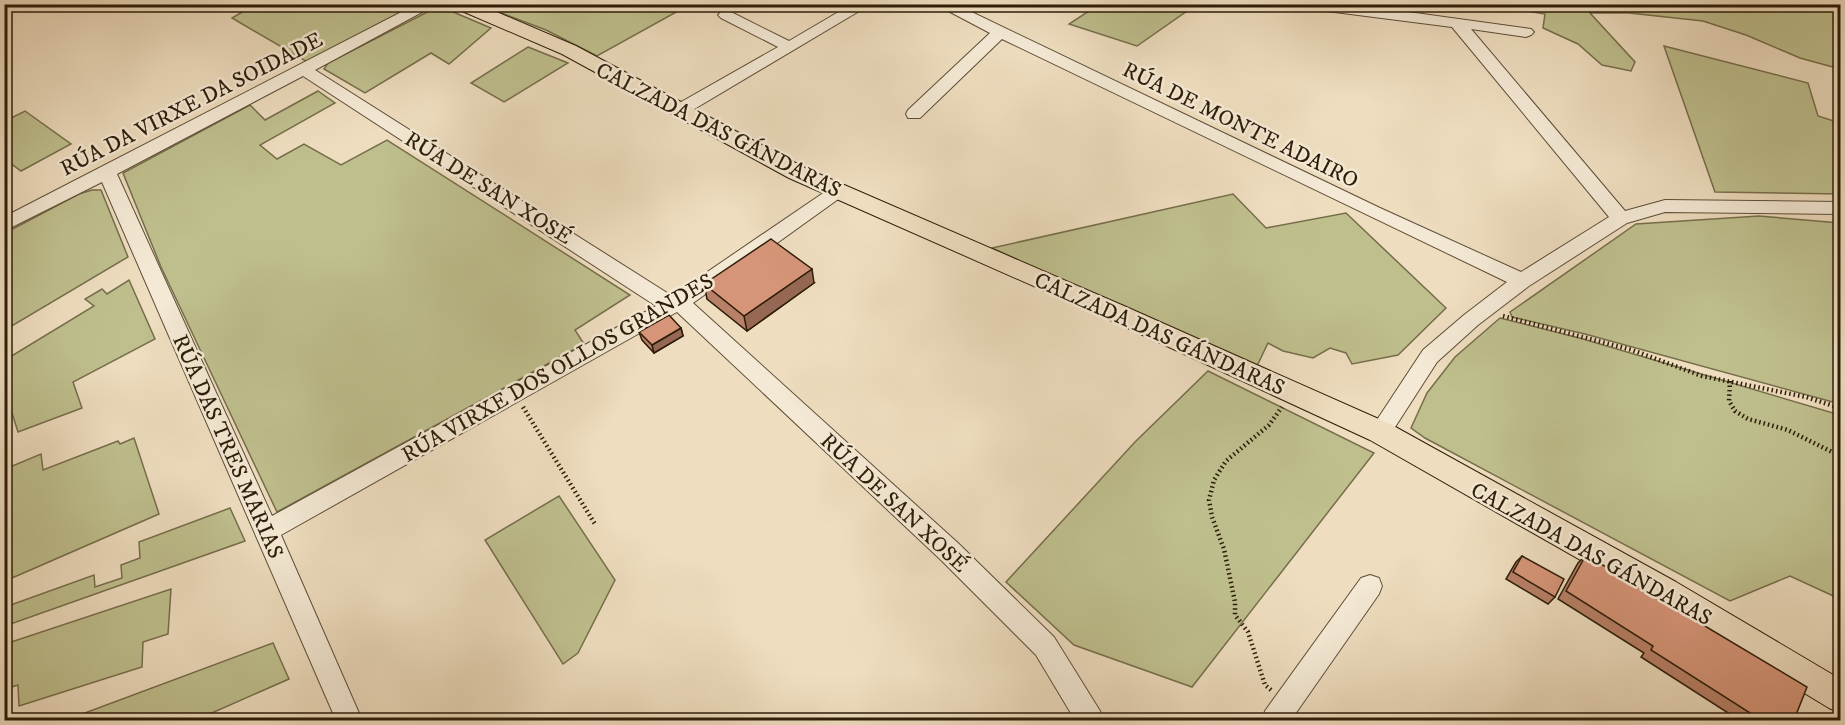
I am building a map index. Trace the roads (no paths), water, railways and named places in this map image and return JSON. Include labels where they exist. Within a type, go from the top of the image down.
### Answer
[{"type":"main road","name":"CALZADA DAS GÁNDARAS","points":[[461,4],[568,50],[796,173],[1104,307],[1380,432],[1665,592],[1840,697]]},
{"type":"street","name":"RÚA DA VIRXE DA SOIDADE","points":[[4,225],[430,4]]},
{"type":"street","points":[[680,110],[864,4]]},
{"type":"street","name":"RÚA DE MONTE ADAIRO","points":[[942,4],[1373,212],[1522,281]]},
{"type":"street","points":[[1311,4],[1526,32]]},
{"type":"street","points":[[726,15],[790,47]]},
{"type":"street","points":[[1456,22],[1621,218]]},
{"type":"street","points":[[914,114],[1001,32]]},
{"type":"street","name":"RÚA DE SAN XOSÉ","points":[[304,70],[676,304],[950,552],[1045,646],[1090,720]]},
{"type":"street","name":"RÚA DAS TRES MARIAS","points":[[107,172],[349,720]]},
{"type":"street","name":"RÚA VIRXE DOS OLLOS GRANDES","points":[[267,531],[676,304],[838,191]]},
{"type":"street","points":[[1380,432],[1430,356],[1486,308],[1522,281],[1621,218],[1665,206],[1840,208]]},
{"type":"street","points":[[1281,712],[1370,586]]}]
